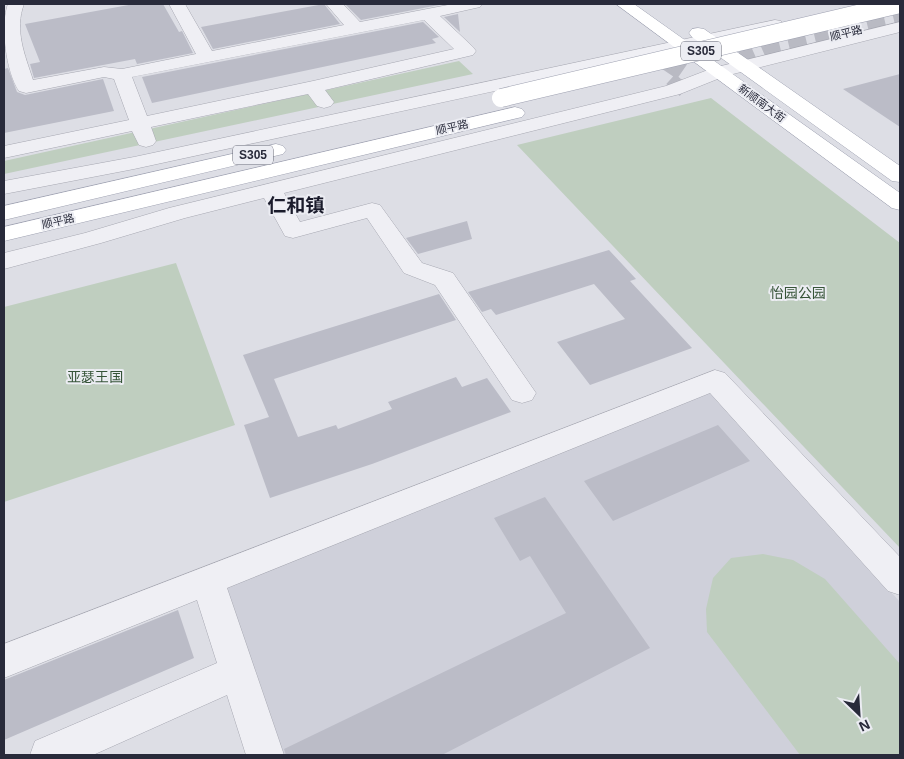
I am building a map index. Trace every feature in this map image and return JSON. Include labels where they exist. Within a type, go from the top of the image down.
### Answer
[{"type":"main road","name":"新顺南大街","points":[[624,4],[900,203]]},
{"type":"main road","name":"顺平路","points":[[4,234],[197,178],[900,4]]},
{"type":"main road","name":"顺平路","points":[[4,213],[197,178],[900,20]]},
{"type":"main road","name":"新顺南大街","points":[[683,23],[900,176]]},
{"type":"main road","points":[[4,203],[67,188],[197,178]]},
{"type":"main road","points":[[4,242],[108,216],[197,178]]},
{"type":"street","points":[[16,4],[9,19],[26,87],[104,72],[122,74],[474,4]]},
{"type":"street","points":[[177,4],[207,57]]},
{"type":"street","points":[[334,4],[356,28]]},
{"type":"street","points":[[4,188],[152,159],[867,4]]},
{"type":"street","points":[[4,152],[313,87],[467,51],[428,14]]},
{"type":"street","points":[[4,262],[177,213],[673,90],[719,72],[900,27]]},
{"type":"street","points":[[122,74],[152,159]]},
{"type":"street","points":[[313,87],[336,119]]},
{"type":"street","points":[[271,190],[293,230],[372,210],[413,268],[444,279],[522,393]]},
{"type":"street","points":[[4,660],[715,380],[900,580]]},
{"type":"street","points":[[207,580],[265,755]]},
{"type":"street","points":[[49,755],[238,672]]},
{"type":"shaded area","points":[[710,390],[900,602],[900,755],[281,755],[223,583]]},
{"type":"green space","points":[[459,61],[473,74],[4,174],[4,161]]},
{"type":"green space","name":"怡园公园","points":[[711,98],[900,243],[900,548],[517,145]]},
{"type":"green space","name":"亚瑟王国","points":[[176,263],[235,425],[4,502],[4,307]]},
{"type":"green space","points":[[763,554],[793,560],[825,579],[900,664],[900,755],[800,755],[707,632],[706,609],[713,578],[731,558]]},
{"type":"building","points":[[134,4],[163,4],[179,32],[182,31],[193,53],[137,64],[135,59],[34,78],[30,64],[40,62],[25,24]]},
{"type":"building","points":[[324,4],[340,24],[213,49],[201,27]]},
{"type":"building","points":[[345,4],[444,4],[361,20]]},
{"type":"building","points":[[458,14],[460,32],[444,17]]},
{"type":"building","points":[[423,22],[439,37],[432,39],[436,43],[152,103],[142,77]]},
{"type":"building","points":[[8,68],[17,92],[25,95],[103,79],[114,111],[4,133],[4,69]]},
{"type":"building","points":[[900,74],[900,127],[843,89]]},
{"type":"building","points":[[467,221],[472,239],[418,254],[406,238]]},
{"type":"building","points":[[609,250],[636,279],[630,281],[692,348],[590,385],[557,342],[625,319],[594,284],[496,315],[491,309],[482,312],[468,292]]},
{"type":"building","points":[[439,294],[456,320],[274,379],[298,437],[336,425],[338,429],[392,409],[388,402],[456,377],[462,387],[487,378],[511,412],[372,464],[270,498],[244,425],[269,417],[243,355]]},
{"type":"building","points":[[718,425],[750,461],[613,521],[584,481]]},
{"type":"building","points":[[545,497],[650,648],[442,755],[286,755],[284,749],[566,613],[530,556],[520,561],[494,518]]},
{"type":"building","points":[[178,610],[194,658],[4,740],[4,680]]},
{"type":"tunnel","points":[[744,66],[747,56],[765,48],[900,16]]},
{"type":"tunnel","points":[[641,56],[665,60],[684,73],[682,80],[673,90]]},
{"type":"district","name":"仁和镇","points":[[296,205]]}]
